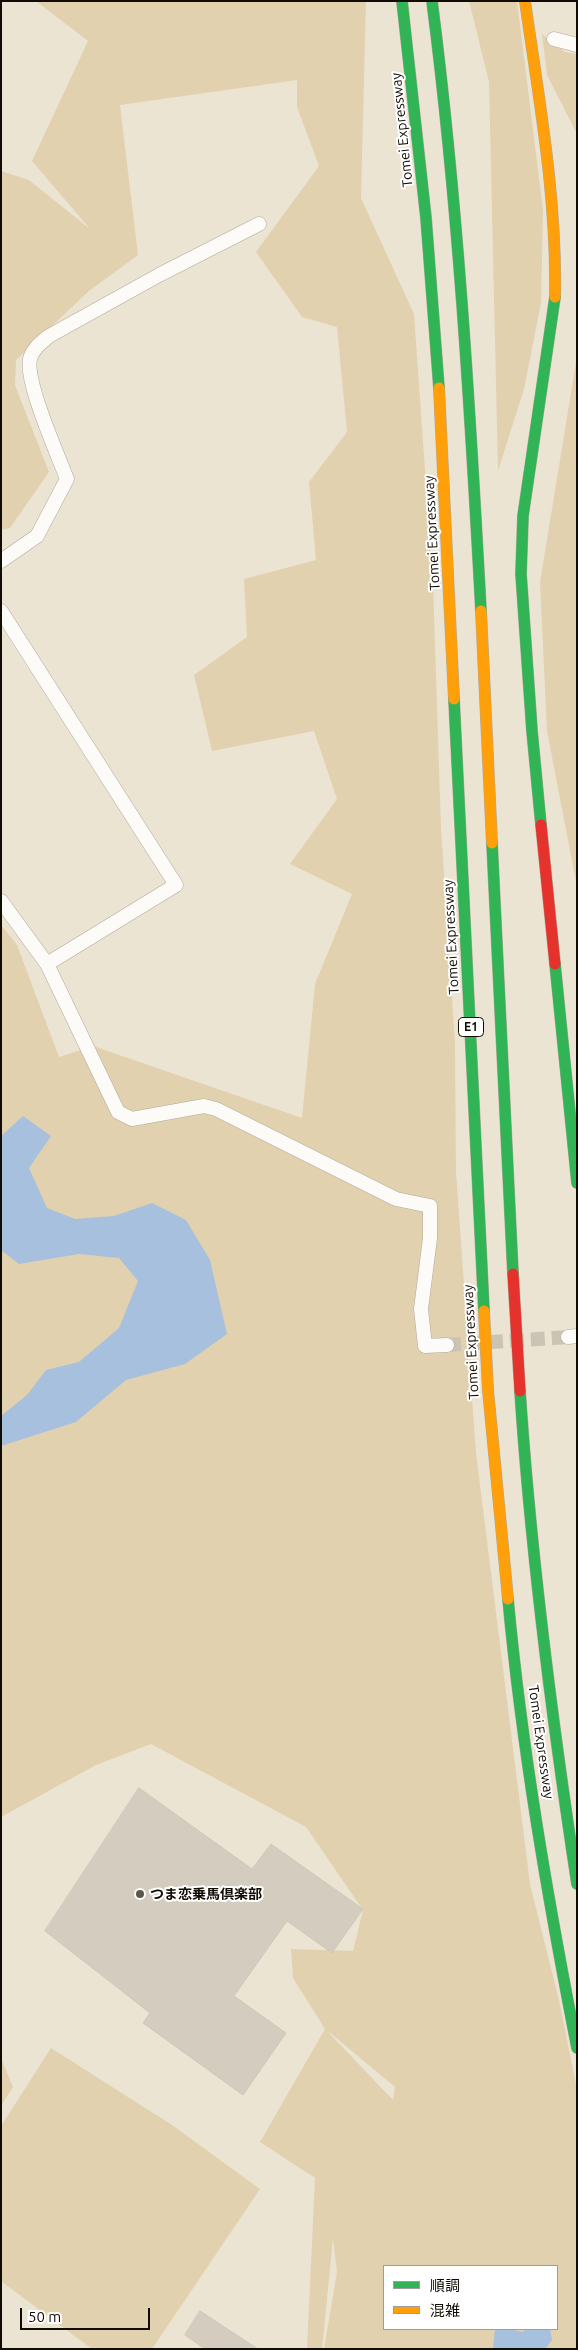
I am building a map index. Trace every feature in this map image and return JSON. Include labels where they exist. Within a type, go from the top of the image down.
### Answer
[{"type":"main road","name":"Tomei Expressway","points":[[402,1],[426,218],[440,402],[488,1390],[508,1603],[526,1749],[551,1917],[577,2048]]},
{"type":"main road","name":"Tomei Expressway","points":[[432,1],[456,214],[479,564],[519,1388],[538,1600],[555,1745],[577,1884]]},
{"type":"main road","points":[[525,1],[553,198],[556,258],[555,308],[524,516],[521,574],[533,741],[577,1183]]},
{"type":"street","points":[[554,39],[577,45]]},
{"type":"street","points":[[1,561],[37,536],[67,479],[33,386],[30,359],[35,349],[56,332],[259,224]]},
{"type":"street","points":[[1,611],[176,885],[47,964]]},
{"type":"street","points":[[1,901],[47,964],[118,1112],[132,1119],[204,1106],[216,1109],[396,1199],[430,1206],[430,1238],[421,1309],[425,1346],[447,1345]]},
{"type":"shaded area","points":[[36,1],[366,1],[361,198],[414,314],[433,583],[441,829],[455,1044],[456,1172],[476,1453],[530,1884],[559,2000],[577,2089],[577,2349],[324,2349],[337,2272],[333,2239],[322,2349],[307,2349],[315,2178],[260,2142],[325,2029],[293,1978],[291,1949],[353,1951],[363,1910],[306,1827],[151,1744],[96,1765],[1,1817],[1,925],[17,945],[59,1057],[93,1046],[302,1118],[315,984],[352,894],[290,864],[337,799],[314,731],[212,751],[194,675],[247,637],[244,579],[316,560],[309,482],[347,432],[337,327],[302,317],[256,252],[319,166],[297,107],[297,80],[120,105],[138,255],[89,291],[16,360],[15,385],[49,472],[10,528],[1,530],[1,171],[29,180],[90,229],[32,161],[88,41]],"holes":[[[329,2032],[395,2087],[393,2100]]]},
{"type":"shaded area","points":[[469,1],[517,1],[543,210],[541,303],[524,389],[498,471],[489,82]]},
{"type":"shaded area","points":[[542,34],[565,52],[577,54],[577,134],[547,75]]},
{"type":"shaded area","points":[[577,356],[577,887],[547,731],[540,582]]},
{"type":"shaded area","points":[[51,2048],[172,2125],[260,2189],[152,2349],[92,2349],[1,2281],[1,2126]]},
{"type":"shaded area","points":[[1,2058],[13,2087],[1,2106]]},
{"type":"water","points":[[23,1116],[51,1136],[29,1168],[47,1208],[75,1219],[114,1216],[152,1203],[186,1220],[210,1260],[227,1334],[185,1364],[126,1380],[76,1422],[1,1446],[1,1416],[27,1395],[46,1370],[79,1362],[119,1328],[138,1281],[119,1258],[79,1254],[19,1264],[1,1250],[1,1136]]},
{"type":"water","points":[[495,2330],[522,2332],[525,2330],[550,2330],[552,2340],[545,2349],[493,2349]]},
{"type":"building","points":[[139,1788],[252,1869],[271,1844],[363,1909],[332,1953],[287,1921],[234,1996],[286,2033],[243,2095],[143,2023],[150,2013],[45,1931]]},
{"type":"building","points":[[200,2311],[258,2349],[205,2349],[185,2335]]},
{"type":"tunnel","points":[[447,1345],[568,1337]]},
{"type":"traffic: fast","points":[[402,1],[426,218],[439,388]]},
{"type":"traffic: fast","points":[[432,1],[456,229],[468,382],[481,611]]},
{"type":"traffic: fast","points":[[541,825],[532,731],[521,574],[523,516],[555,297]]},
{"type":"traffic: fast","points":[[454,699],[484,1311]]},
{"type":"traffic: fast","points":[[492,843],[513,1274]]},
{"type":"traffic: fast","points":[[555,964],[577,1183]]},
{"type":"traffic: fast","points":[[520,1391],[530,1515],[543,1638],[577,1884]]},
{"type":"traffic: fast","points":[[508,1599],[528,1768],[556,1937],[577,2048]]},
{"type":"traffic: slow","points":[[525,1],[550,186],[555,260],[555,297]]},
{"type":"traffic: slow","points":[[439,388],[454,699]]},
{"type":"traffic: slow","points":[[481,611],[492,843]]},
{"type":"traffic: slow","points":[[484,1311],[488,1390],[508,1599]]},
{"type":"traffic: jam","points":[[541,825],[555,964]]},
{"type":"traffic: jam","points":[[513,1274],[520,1391]]},
{"type":"place","name":"つま恋乗馬倶楽部","points":[[140,1894]]}]
